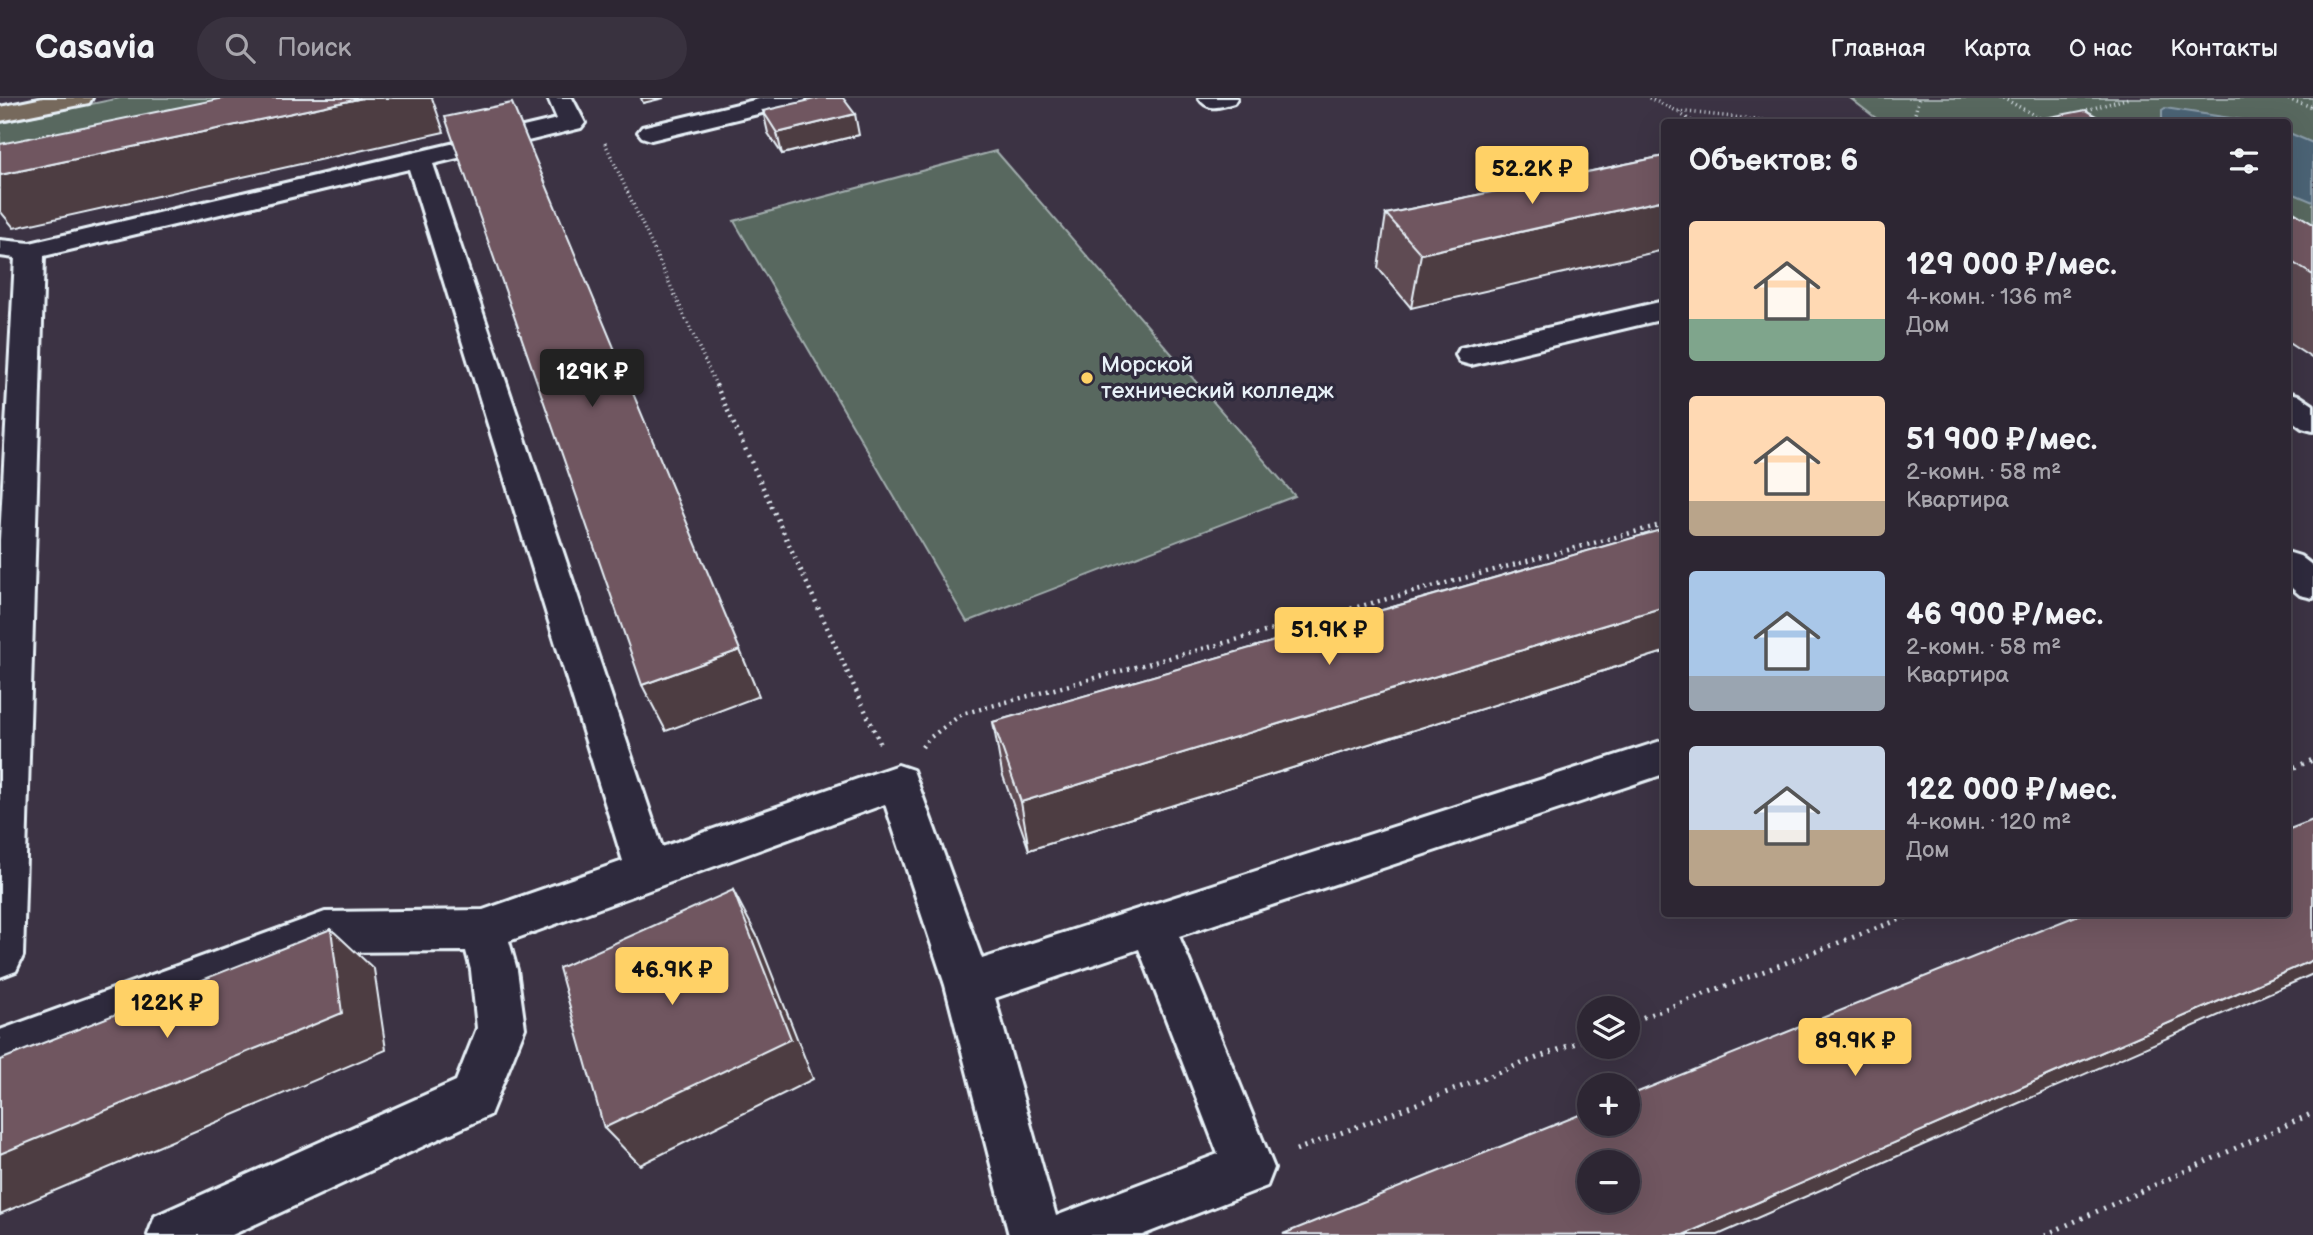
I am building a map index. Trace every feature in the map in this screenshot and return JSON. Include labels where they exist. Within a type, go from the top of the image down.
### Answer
[{"type":"main road","points":[[0,100],[8,98]]},
{"type":"main road","points":[[0,114],[80,98]]},
{"type":"lane","points":[[0,956],[15,250],[572,123],[560,98]]},
{"type":"lane","points":[[652,132],[794,98]]},
{"type":"lane","points":[[1211,98],[1214,101],[1225,98]]},
{"type":"lane","points":[[419,160],[648,872]]},
{"type":"lane","points":[[1471,355],[1661,311]]},
{"type":"lane","points":[[2291,405],[2313,420]]},
{"type":"lane","points":[[2291,551],[2313,544]]},
{"type":"lane","points":[[2291,568],[2313,585]]},
{"type":"lane","points":[[968,985],[1661,758]]},
{"type":"lane","points":[[0,1053],[325,932],[483,930],[898,782],[968,985],[1035,1235]]},
{"type":"lane","points":[[1074,1235],[1249,1168],[1152,925]]},
{"type":"lane","points":[[174,1235],[473,1098],[501,1028],[494,970],[483,930]]},
{"type":"path","points":[[1649,98],[1689,119]]},
{"type":"path","points":[[1914,119],[1919,98]]},
{"type":"path","points":[[2003,98],[2041,119]]},
{"type":"path","points":[[2081,112],[2129,98]]},
{"type":"path","points":[[2277,98],[2313,107]]},
{"type":"path","points":[[1677,111],[1752,119]]},
{"type":"path","points":[[601,136],[898,782]]},
{"type":"path","points":[[898,782],[928,739],[962,714],[1661,525]]},
{"type":"path","points":[[2291,768],[2313,760]]},
{"type":"path","points":[[1640,1018],[1906,917]]},
{"type":"path","points":[[1249,1168],[1577,1043]]},
{"type":"path","points":[[2045,1235],[2313,1113]]},
{"type":"green space","points":[[120,98],[363,98],[0,177],[0,123]]},
{"type":"green space","points":[[1850,98],[2313,98],[2313,303],[2291,289],[2291,119],[1877,119]]},
{"type":"green space","points":[[996,151],[1295,496],[967,622],[734,221]]},
{"type":"water","points":[[2165,108],[2236,119],[2162,119],[2162,110]]},
{"type":"water","points":[[2291,134],[2313,143],[2313,202],[2291,193]]},
{"type":"building","points":[[224,98],[363,98],[0,175],[0,144]]},
{"type":"building","points":[[819,98],[843,98],[855,114],[777,133],[763,111]]},
{"type":"building","points":[[512,103],[740,650],[642,685],[445,117]]},
{"type":"building","points":[[2086,110],[2101,119],[2040,119]]},
{"type":"building","points":[[1661,157],[1661,201],[1421,254],[1386,214]]},
{"type":"building","points":[[2291,210],[2313,224],[2313,275],[2291,261]]},
{"type":"building","points":[[1661,530],[1661,608],[1021,802],[993,722]]},
{"type":"building","points":[[2313,820],[2313,960],[1683,1235],[1283,1234],[1577,1116],[1577,1136],[1640,1136],[1640,1091],[2074,917],[2291,917],[2291,828]]},
{"type":"building","points":[[733,890],[791,1039],[604,1128],[559,968]]},
{"type":"building","points":[[331,929],[342,1013],[0,1154],[0,1060]]},
{"type":"place","name":"Морской технический колледж","points":[[1087,378]]}]
